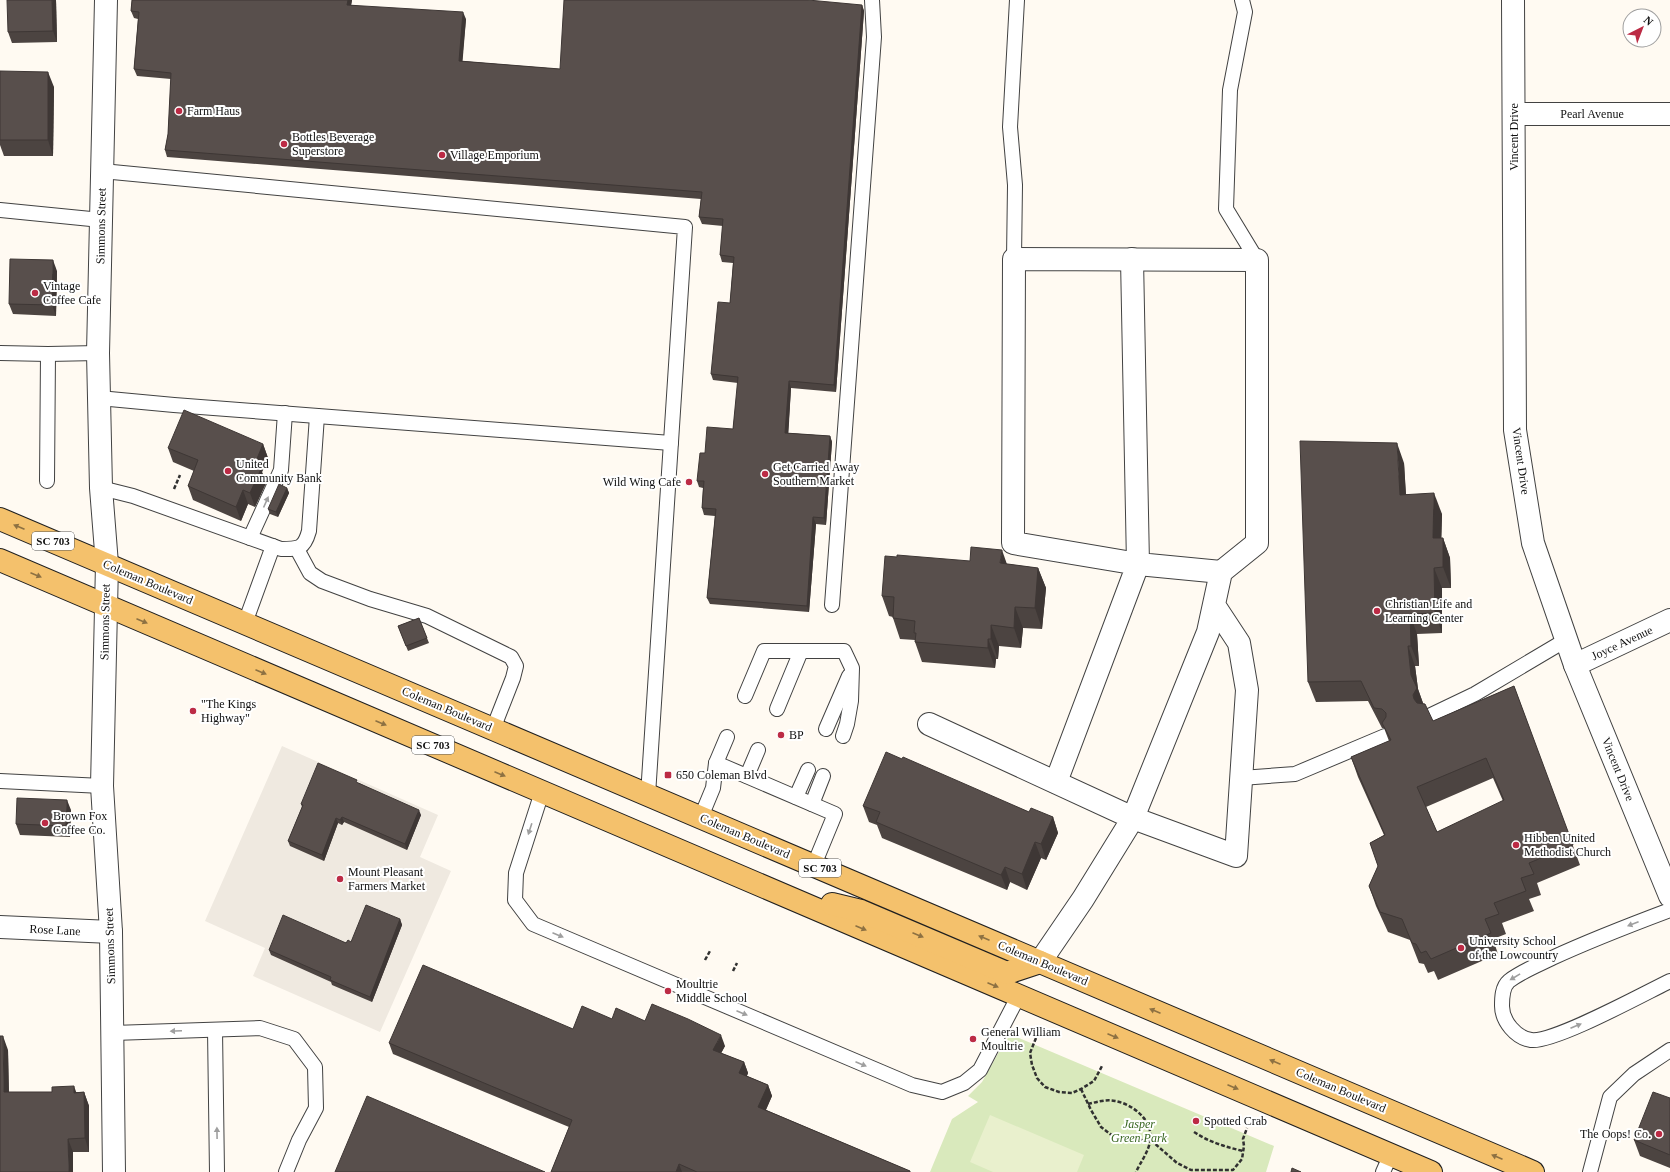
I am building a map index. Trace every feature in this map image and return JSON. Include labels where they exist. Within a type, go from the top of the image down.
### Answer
[{"type":"main road","name":"Coleman Boulevard","points":[[0,519],[1533,1172]]},
{"type":"main road","name":"SC 703","points":[[0,560],[1019,995],[1387,1163],[1431,1172]]},
{"type":"main road","points":[[761,885],[860,911],[1007,973],[1040,962]]},
{"type":"street","name":"Simmons Street","points":[[106,0],[98,398],[101,488],[107,564],[102,786],[111,932],[114,1172]]},
{"type":"street","name":"Vincent Drive","points":[[1513,0],[1516,430],[1533,543],[1575,665],[1670,896]]},
{"type":"street","name":"Pearl Avenue","points":[[1514,114],[1670,114]]},
{"type":"street","points":[[1040,962],[1084,899],[1133,818],[1208,632],[1222,572],[1257,543],[1257,260],[1014,259],[1014,543],[1138,564],[1222,572]]},
{"type":"street","points":[[1056,782],[1138,564],[1132,259]]},
{"type":"street","points":[[929,724],[1133,818],[1236,856],[1246,690],[1239,643],[1214,605]]},
{"type":"street","name":"Joyce Avenue","points":[[1575,665],[1670,620]]},
{"type":"street","name":"Rose Lane","points":[[0,927],[111,932]]},
{"type":"lane","points":[[832,605],[874,37],[872,0]]},
{"type":"lane","points":[[1014,259],[1015,185],[1010,127],[1017,0]]},
{"type":"lane","points":[[1242,0],[1245,12],[1230,90],[1226,210],[1257,260]]},
{"type":"lane","points":[[102,171],[685,227],[648,795]]},
{"type":"lane","points":[[0,210],[101,220]]},
{"type":"lane","points":[[0,353],[98,353]]},
{"type":"lane","points":[[47,481],[48,354]]},
{"type":"lane","points":[[98,398],[671,442]]},
{"type":"lane","points":[[250,538],[281,470],[285,413]]},
{"type":"lane","points":[[101,488],[133,496],[281,549],[297,549],[306,542],[309,531],[317,416]]},
{"type":"lane","points":[[245,623],[273,546]]},
{"type":"lane","points":[[297,549],[310,573],[322,581],[370,599],[427,616],[511,657],[516,666],[513,678],[493,729]]},
{"type":"lane","points":[[1429,716],[1475,694],[1566,640]]},
{"type":"lane","points":[[745,696],[764,651],[844,651],[852,668],[851,701],[847,724],[843,736]]},
{"type":"lane","points":[[777,709],[802,651]]},
{"type":"lane","points":[[826,729],[852,668]]},
{"type":"lane","points":[[1241,778],[1295,774],[1385,736]]},
{"type":"lane","points":[[701,817],[713,788],[716,763],[727,737]]},
{"type":"lane","points":[[747,776],[758,750]]},
{"type":"lane","points":[[716,763],[835,814],[814,865]]},
{"type":"lane","points":[[796,797],[808,770]]},
{"type":"lane","points":[[812,804],[824,776]]},
{"type":"lane","points":[[0,781],[102,786]]},
{"type":"lane","points":[[542,792],[516,873],[516,900],[533,924],[912,1085],[942,1092],[964,1084],[980,1070],[1019,995]]},
{"type":"lane","points":[[1670,910],[1591,940],[1533,967],[1508,982],[1502,995],[1502,1012],[1514,1033],[1531,1040],[1547,1038],[1670,981]]},
{"type":"lane","points":[[113,1034],[260,1028],[294,1039],[315,1067],[316,1108],[299,1140],[286,1172]]},
{"type":"lane","points":[[215,1030],[217,1172]]},
{"type":"lane","points":[[1590,1172],[1610,1097],[1634,1074],[1670,1050]]},
{"type":"path","points":[[705,960],[710,951]]},
{"type":"path","points":[[733,971],[737,962]]},
{"type":"path","points":[[1036,1038],[1030,1053],[1032,1065],[1037,1078],[1045,1087],[1059,1092],[1072,1093],[1094,1080],[1102,1066]]},
{"type":"path","points":[[1081,1089],[1101,1127],[1110,1134],[1123,1139],[1136,1139],[1153,1142],[1177,1163],[1191,1170],[1234,1171],[1242,1159],[1243,1139],[1247,1128]]},
{"type":"path","points":[[1088,1104],[1103,1101],[1115,1101],[1135,1109],[1145,1120],[1150,1130],[1150,1142],[1136,1172]]},
{"type":"path","points":[[1194,1132],[1203,1138],[1222,1146],[1243,1151]]},
{"type":"green space","name":"Jasper Green Park","points":[[1014,1036],[1274,1146],[1266,1172],[930,1172],[952,1119],[978,1102],[968,1096],[982,1082],[1004,1043],[1008,1038]]},
{"type":"green space","points":[[990,1115],[1084,1155],[1077,1172],[993,1172],[970,1162]]},
{"type":"shaded area","points":[[282,746],[438,815],[420,857],[451,871],[380,1032],[253,976],[265,948],[205,921]]},
{"type":"building","points":[[7,0],[52,0],[53,31],[8,32]]},
{"type":"building","points":[[132,0],[348,0],[347,5],[463,12],[459,61],[560,69],[564,0],[808,0],[862,5],[834,385],[789,381],[785,433],[830,436],[824,518],[813,517],[807,606],[707,598],[716,509],[702,508],[704,481],[697,481],[700,453],[705,453],[707,427],[733,429],[738,377],[711,374],[718,302],[730,303],[734,257],[720,255],[723,219],[699,217],[702,192],[165,150],[168,134],[171,73],[134,69],[139,12],[131,11]]},
{"type":"building","points":[[0,71],[48,72],[48,140],[0,140]]},
{"type":"building","name":"Vintage Coffee Cafe","points":[[10,259],[53,260],[52,305],[9,304]]},
{"type":"building","name":"United Community Bank","points":[[184,410],[263,444],[254,466],[261,469],[250,493],[243,490],[236,507],[188,486],[198,460],[168,448]]},
{"type":"building","points":[[1300,441],[1397,443],[1400,495],[1434,493],[1433,538],[1443,538],[1443,567],[1434,568],[1435,613],[1410,614],[1411,646],[1408,646],[1411,675],[1417,688],[1413,695],[1414,699],[1417,703],[1425,704],[1433,721],[1514,686],[1573,845],[1529,863],[1534,874],[1521,878],[1526,891],[1494,903],[1499,914],[1485,919],[1491,933],[1431,959],[1426,951],[1421,953],[1416,944],[1412,943],[1402,919],[1380,912],[1369,886],[1378,866],[1370,843],[1385,835],[1351,757],[1391,740],[1382,723],[1386,717],[1386,713],[1382,709],[1374,708],[1361,681],[1308,682]],"holes":[[[1486,758],[1504,800],[1437,832],[1417,787]]]},
{"type":"building","points":[[279,484],[287,488],[276,512],[268,509]]},
{"type":"building","points":[[971,547],[1002,550],[1000,563],[1038,568],[1035,608],[1015,607],[1014,628],[991,625],[991,639],[988,639],[988,648],[915,642],[915,621],[893,618],[894,597],[882,596],[885,556],[897,557],[897,555],[970,561]]},
{"type":"building","points":[[419,618],[427,638],[406,646],[398,626]]},
{"type":"building","points":[[886,752],[902,759],[903,757],[1029,812],[1031,808],[1053,817],[1041,844],[1035,842],[1022,874],[1005,867],[1001,875],[876,822],[880,812],[863,806]]},
{"type":"building","points":[[318,763],[419,810],[405,844],[342,817],[340,820],[336,818],[322,855],[288,841]]},
{"type":"building","points":[[17,798],[67,800],[66,826],[16,824]]},
{"type":"building","points":[[366,905],[400,919],[370,997],[330,980],[331,977],[269,950],[283,915],[346,943],[348,940],[351,942]]},
{"type":"building","points":[[423,965],[573,1029],[582,1006],[612,1019],[616,1008],[645,1021],[652,1004],[688,1019],[721,1035],[713,1050],[744,1062],[739,1073],[768,1085],[758,1107],[910,1172],[697,1172],[679,1164],[676,1172],[551,1172],[572,1120],[389,1043]]},
{"type":"building","points":[[0,1036],[3,1036],[4,1092],[52,1092],[52,1087],[74,1086],[74,1093],[84,1092],[85,1138],[68,1139],[69,1172],[0,1172]]},
{"type":"building","points":[[1653,1092],[1670,1098],[1670,1155],[1634,1140]]},
{"type":"building","points":[[367,1096],[545,1172],[335,1172]]},
{"type":"building","points":[[1292,1168],[1301,1172],[1291,1172]]},
{"type":"place","name":"Farm Haus","points":[[179,111]]},
{"type":"place","name":"Bottles Beverage Superstore","points":[[284,144]]},
{"type":"place","name":"Village Emporium","points":[[442,155]]},
{"type":"place","name":"Vintage Coffee Cafe","points":[[35,293]]},
{"type":"place","name":"United Community Bank","points":[[228,471]]},
{"type":"place","name":"Get Carried Away Southern Market","points":[[765,474]]},
{"type":"place","name":"Wild Wing Cafe","points":[[689,482]]},
{"type":"place","name":"Christian Life and Learning Center","points":[[1377,611]]},
{"type":"place","name":"\"The Kings Highway\"","points":[[193,711]]},
{"type":"place","name":"BP","points":[[781,735]]},
{"type":"place","name":"650 Coleman Blvd","points":[[668,775]]},
{"type":"place","name":"Brown Fox Coffee Co.","points":[[45,823]]},
{"type":"place","name":"Hibben United Methodist Church","points":[[1516,845]]},
{"type":"place","name":"Mount Pleasant Farmers Market","points":[[340,879]]},
{"type":"place","name":"University School of the Lowcountry","points":[[1461,948]]},
{"type":"place","name":"Moultrie Middle School","points":[[668,991]]},
{"type":"place","name":"General William Moultrie","points":[[973,1039]]},
{"type":"place","name":"Spotted Crab","points":[[1196,1121]]},
{"type":"place","name":"The Oops! Co.","points":[[1659,1134]]}]
